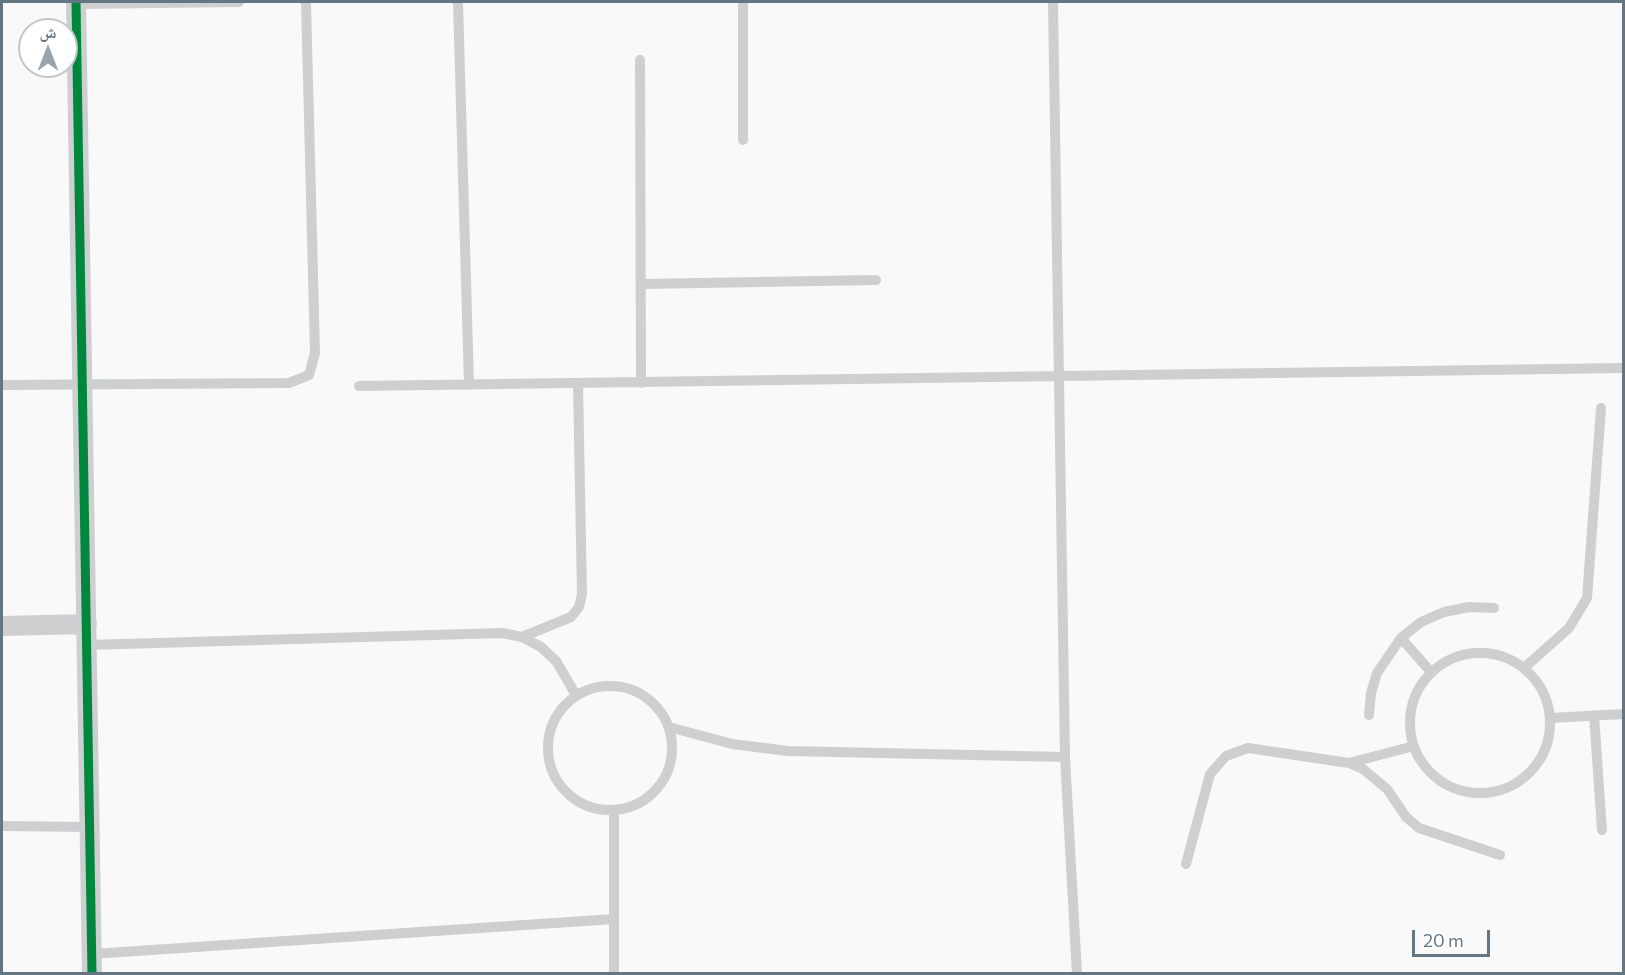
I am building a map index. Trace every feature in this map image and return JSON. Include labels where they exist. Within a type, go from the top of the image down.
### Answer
[{"type":"street","points":[[76,3],[92,964]]},
{"type":"street","points":[[2,626],[87,624]]},
{"type":"lane","points":[[76,3],[239,2]]},
{"type":"lane","points":[[2,385],[289,383],[309,375],[315,353],[306,2]]},
{"type":"lane","points":[[458,2],[469,385]]},
{"type":"lane","points":[[743,2],[743,140]]},
{"type":"lane","points":[[1053,2],[1057,377],[1065,757],[1077,974]]},
{"type":"lane","points":[[640,60],[641,383]]},
{"type":"lane","points":[[641,284],[876,280]]},
{"type":"lane","points":[[359,386],[1623,368]]},
{"type":"lane","points":[[522,638],[571,617],[579,607],[582,594],[578,384]]},
{"type":"lane","points":[[1524,668],[1569,628],[1587,598],[1601,408]]},
{"type":"lane","points":[[1369,715],[1371,693],[1377,673],[1401,638],[1421,622],[1444,612],[1469,607],[1494,608]]},
{"type":"lane","points":[[88,645],[502,633],[522,638],[541,647],[556,661],[576,695]]},
{"type":"lane","points":[[1401,638],[1431,672]]},
{"type":"lane","points":[[1477,652],[1502,656],[1524,668],[1543,690],[1550,718],[1546,749],[1528,775],[1501,790],[1469,793],[1440,782],[1418,758],[1409,729],[1414,698],[1431,672],[1452,658],[1477,652]]},
{"type":"lane","points":[[612,686],[631,689],[647,698],[660,711],[669,728],[672,746],[670,765],[662,782],[641,801],[614,810],[593,808],[574,800],[560,785],[550,767],[547,747],[551,727],[561,709],[576,695],[593,688],[612,686]]},
{"type":"lane","points":[[1550,718],[1623,714]]},
{"type":"lane","points":[[1594,716],[1602,830]]},
{"type":"lane","points":[[669,728],[732,744],[769,749],[1065,757]]},
{"type":"lane","points":[[1349,763],[1414,746]]},
{"type":"lane","points":[[1186,864],[1210,774],[1226,756],[1236,751],[1260,749],[1349,763],[1376,778],[1406,817],[1419,828],[1500,855]]},
{"type":"lane","points":[[614,810],[614,974]]},
{"type":"lane","points":[[2,826],[90,826]]},
{"type":"lane","points":[[92,964],[614,919]]},
{"type":"cycle path","points":[[76,2],[92,974]]}]
